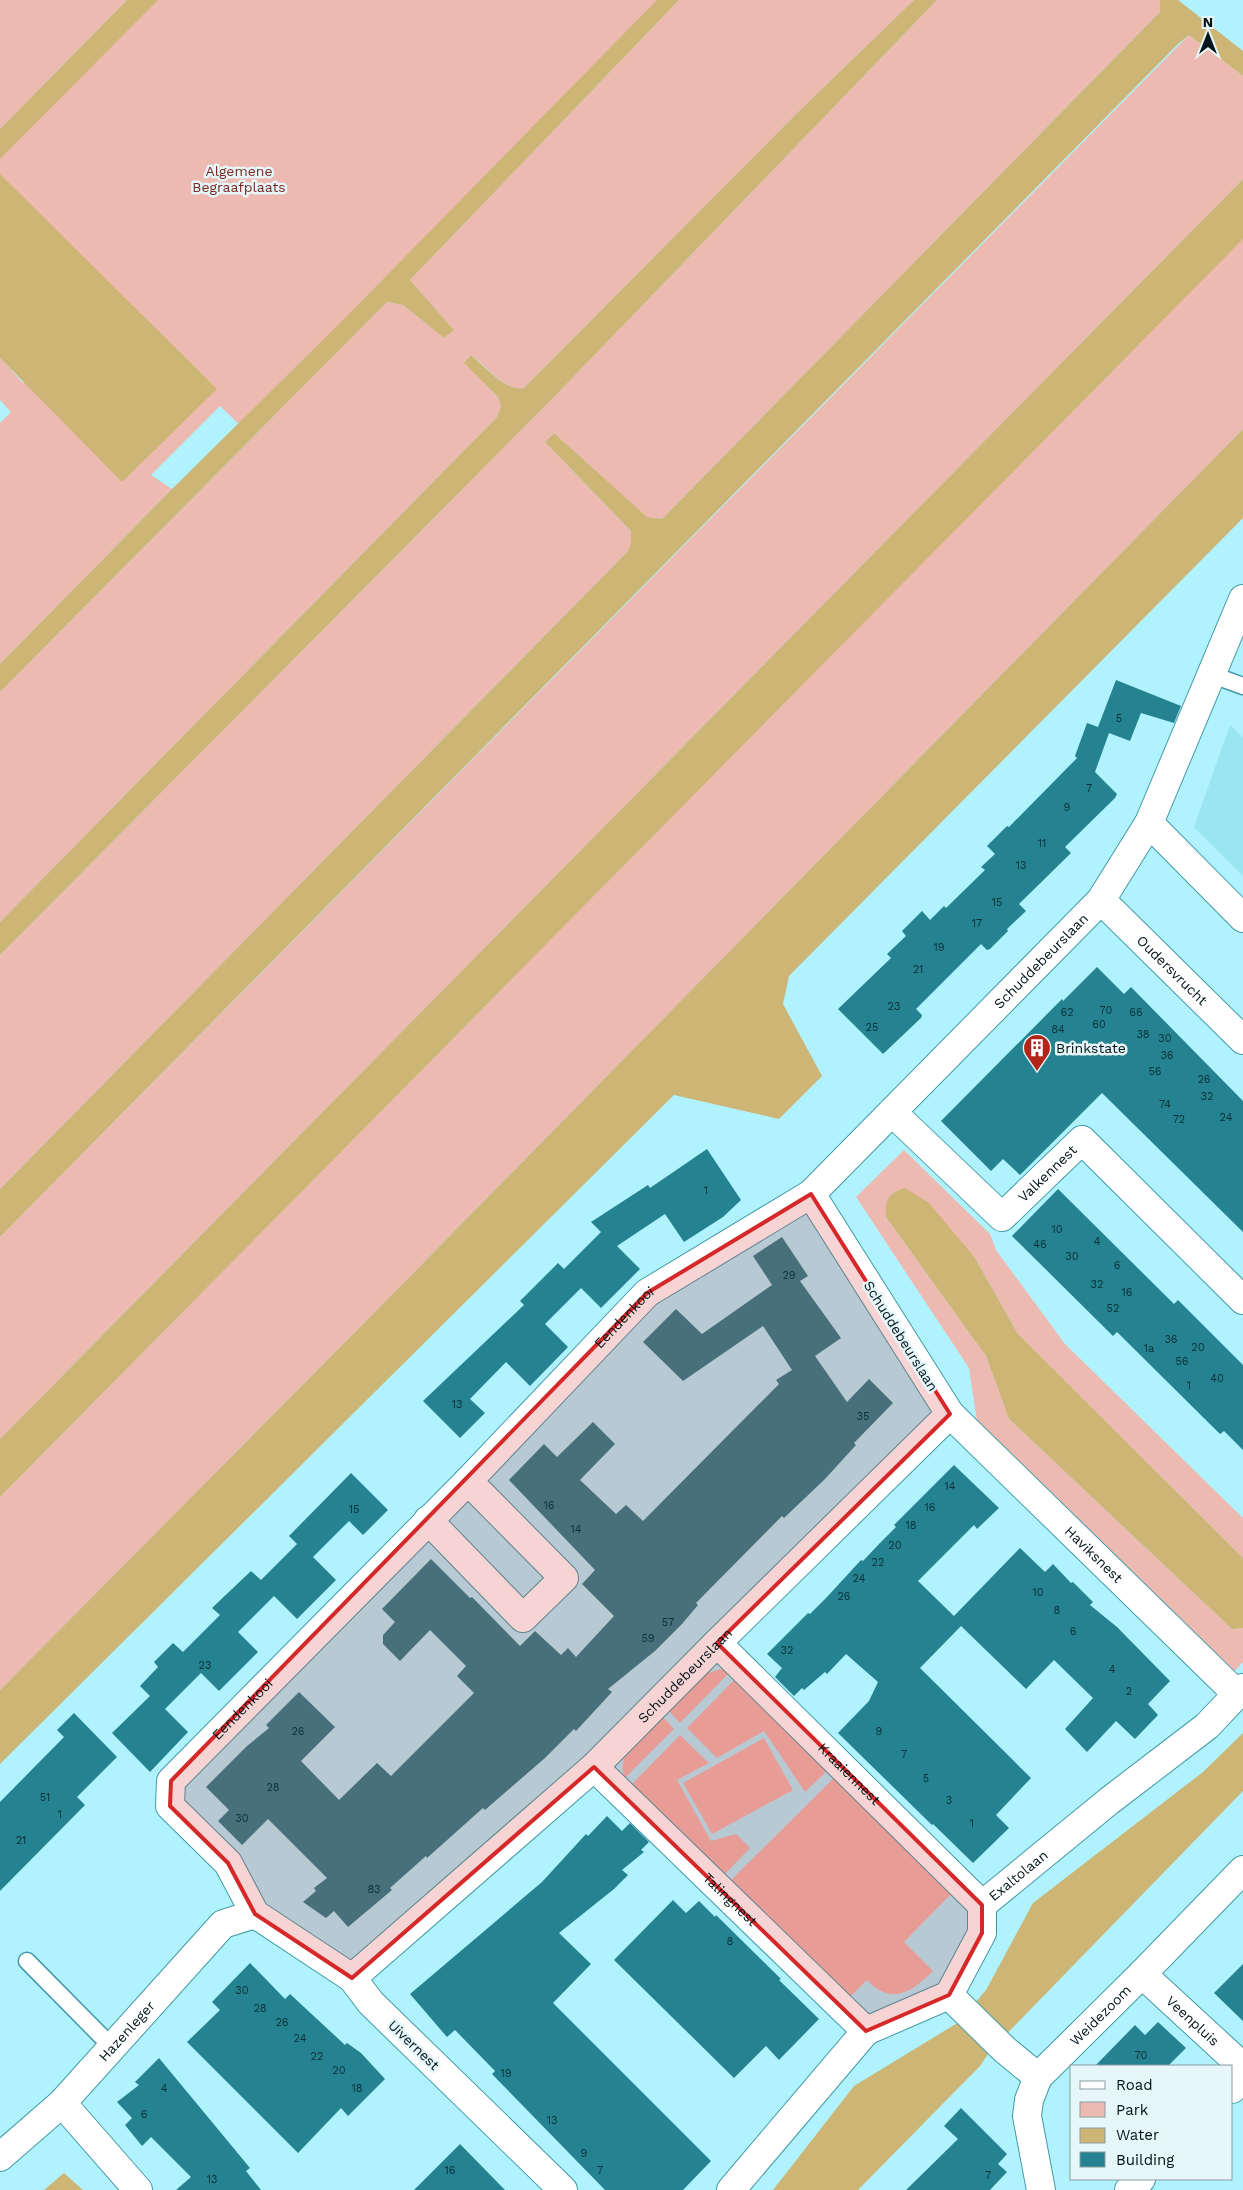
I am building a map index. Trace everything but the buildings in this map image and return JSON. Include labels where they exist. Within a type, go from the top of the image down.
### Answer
[{"type":"street","name":"Schuddebeurslaan","points":[[352,1978],[594,1767],[950,1414],[811,1194],[1101,900],[1149,823],[1243,599]]},
{"type":"street","points":[[1149,823],[1243,918]]},
{"type":"street","name":"Oudersvrucht","points":[[1101,900],[1243,1040]]},
{"type":"street","name":"Valkennest","points":[[892,1112],[1002,1217],[1082,1140],[1243,1300]]},
{"type":"street","name":"Eendenkooi","points":[[255,1914],[228,1863],[170,1806],[171,1781],[468,1481],[647,1293],[811,1194]]},
{"type":"street","name":"Haviksnest","points":[[950,1414],[1240,1691]]},
{"type":"street","points":[[428,1520],[522,1618],[564,1578],[468,1481]]},
{"type":"street","name":"Kraaiennest","points":[[717,1643],[982,1905]]},
{"type":"street","name":"Exaltolaan","points":[[955,2001],[982,1932],[982,1905],[1109,1801],[1207,1726],[1240,1691]]},
{"type":"street","name":"Talingnest","points":[[594,1767],[866,2031]]},
{"type":"street","name":"Weidezoom","points":[[1042,2190],[1026,2116],[1029,2100],[1038,2077],[1243,1870]]},
{"type":"street","name":"Uivernest","points":[[255,1914],[352,1978],[371,2003],[563,2190]]},
{"type":"street","name":"Hazenleger","points":[[0,2157],[62,2103],[222,1924],[255,1914]]},
{"type":"street","name":"Veenpluis","points":[[1142,1974],[1243,2067]]},
{"type":"street","points":[[731,2190],[866,2031],[955,2001],[1005,2050],[1038,2077]]},
{"type":"street","points":[[1233,2088],[1243,2078]]},
{"type":"street","points":[[62,2103],[138,2190]]},
{"type":"street","points":[[1129,2190],[1140,2180]]},
{"type":"lane","points":[[1210,674],[1243,686]]},
{"type":"lane","points":[[27,1961],[112,2047]]},
{"type":"highlighted area","points":[[811,1194],[950,1414],[717,1643],[982,1905],[982,1933],[949,1995],[866,2031],[594,1767],[352,1978],[255,1914],[228,1863],[170,1806],[171,1781],[647,1293]]},
{"type":"shaded area","points":[[1230,725],[1243,737],[1243,876],[1194,827]]},
{"type":"green space","points":[[0,0],[127,0],[0,129]]},
{"type":"green space","name":"Algemene Begraafplaats","points":[[145,0],[664,0],[244,429],[220,406],[151,475],[172,489],[0,664],[0,423],[11,412],[0,400],[0,358],[24,384],[0,198],[0,144]]},
{"type":"green space","points":[[679,0],[914,0],[797,113],[524,388],[516,388],[502,382],[471,355],[465,363],[498,397],[501,406],[497,417],[0,922],[0,692],[387,302],[403,305],[444,338],[454,330],[410,280]]},
{"type":"green space","points":[[937,0],[1160,0],[1160,12],[662,519],[647,518],[554,433],[545,442],[631,531],[632,544],[628,551],[0,1189],[0,955],[554,397]]},
{"type":"green space","points":[[1189,35],[1243,76],[1243,179],[0,1439],[0,1237]]},
{"type":"green space","points":[[1243,238],[1243,429],[372,1315],[0,1690],[0,1497]]},
{"type":"green space","points":[[904,1150],[990,1234],[996,1250],[1065,1344],[1243,1518],[1243,1558],[1018,1334],[971,1254],[886,1217],[986,1356],[1009,1419],[1232,1629],[1243,1628],[1243,1662],[1232,1674],[977,1422],[969,1368],[856,1197]]},
{"type":"green space","points":[[720,1669],[730,1672],[680,1723],[668,1710],[705,1674]]},
{"type":"green space","points":[[736,1678],[829,1769],[805,1792],[764,1731],[717,1758],[687,1728]]},
{"type":"green space","points":[[662,1716],[674,1729],[625,1778],[623,1769],[627,1752]]},
{"type":"green space","points":[[680,1735],[709,1763],[677,1780],[711,1841],[736,1834],[750,1848],[723,1876],[631,1785]]},
{"type":"green space","points":[[764,1738],[793,1790],[712,1834],[683,1783]]},
{"type":"green space","points":[[836,1776],[953,1892],[904,1942],[933,1971],[917,1985],[901,1993],[884,1993],[867,1980],[848,1999],[729,1882]]},
{"type":"water","points":[[127,0],[158,0],[0,159],[0,129]]},
{"type":"water","points":[[657,0],[679,0],[410,280],[454,330],[444,338],[403,305],[387,302],[0,692],[0,664],[172,489],[346,317]]},
{"type":"water","points":[[914,0],[937,0],[554,397],[0,955],[0,922],[497,417],[501,406],[498,397],[464,363],[471,355],[502,382],[509,386],[524,388],[797,113]]},
{"type":"water","points":[[1160,0],[1178,0],[1243,51],[1243,76],[1189,35],[1178,44],[0,1237],[0,1189],[628,551],[631,544],[631,531],[545,442],[554,433],[647,517],[662,519],[1160,12]]},
{"type":"water","points":[[0,174],[217,389],[122,482],[0,358]]},
{"type":"water","points":[[1243,179],[1243,239],[0,1497],[0,1439]]},
{"type":"water","points":[[1243,429],[1243,518],[789,976],[783,1004],[822,1076],[779,1119],[674,1095],[0,1764],[0,1690],[372,1315]]},
{"type":"water","points":[[905,1188],[929,1203],[975,1258],[1018,1334],[1243,1558],[1243,1628],[1232,1629],[1009,1419],[986,1356],[886,1217],[886,1206],[889,1198],[895,1192]]},
{"type":"water","points":[[1243,1733],[1243,1791],[990,2051],[980,2066],[858,2190],[773,2190],[854,2086],[959,2022],[986,1990],[1033,1903],[1203,1772]]},
{"type":"water","points":[[64,2173],[83,2190],[44,2190]]},
{"type":"place","name":"Brinkstate","points":[[1037,1072]]}]
